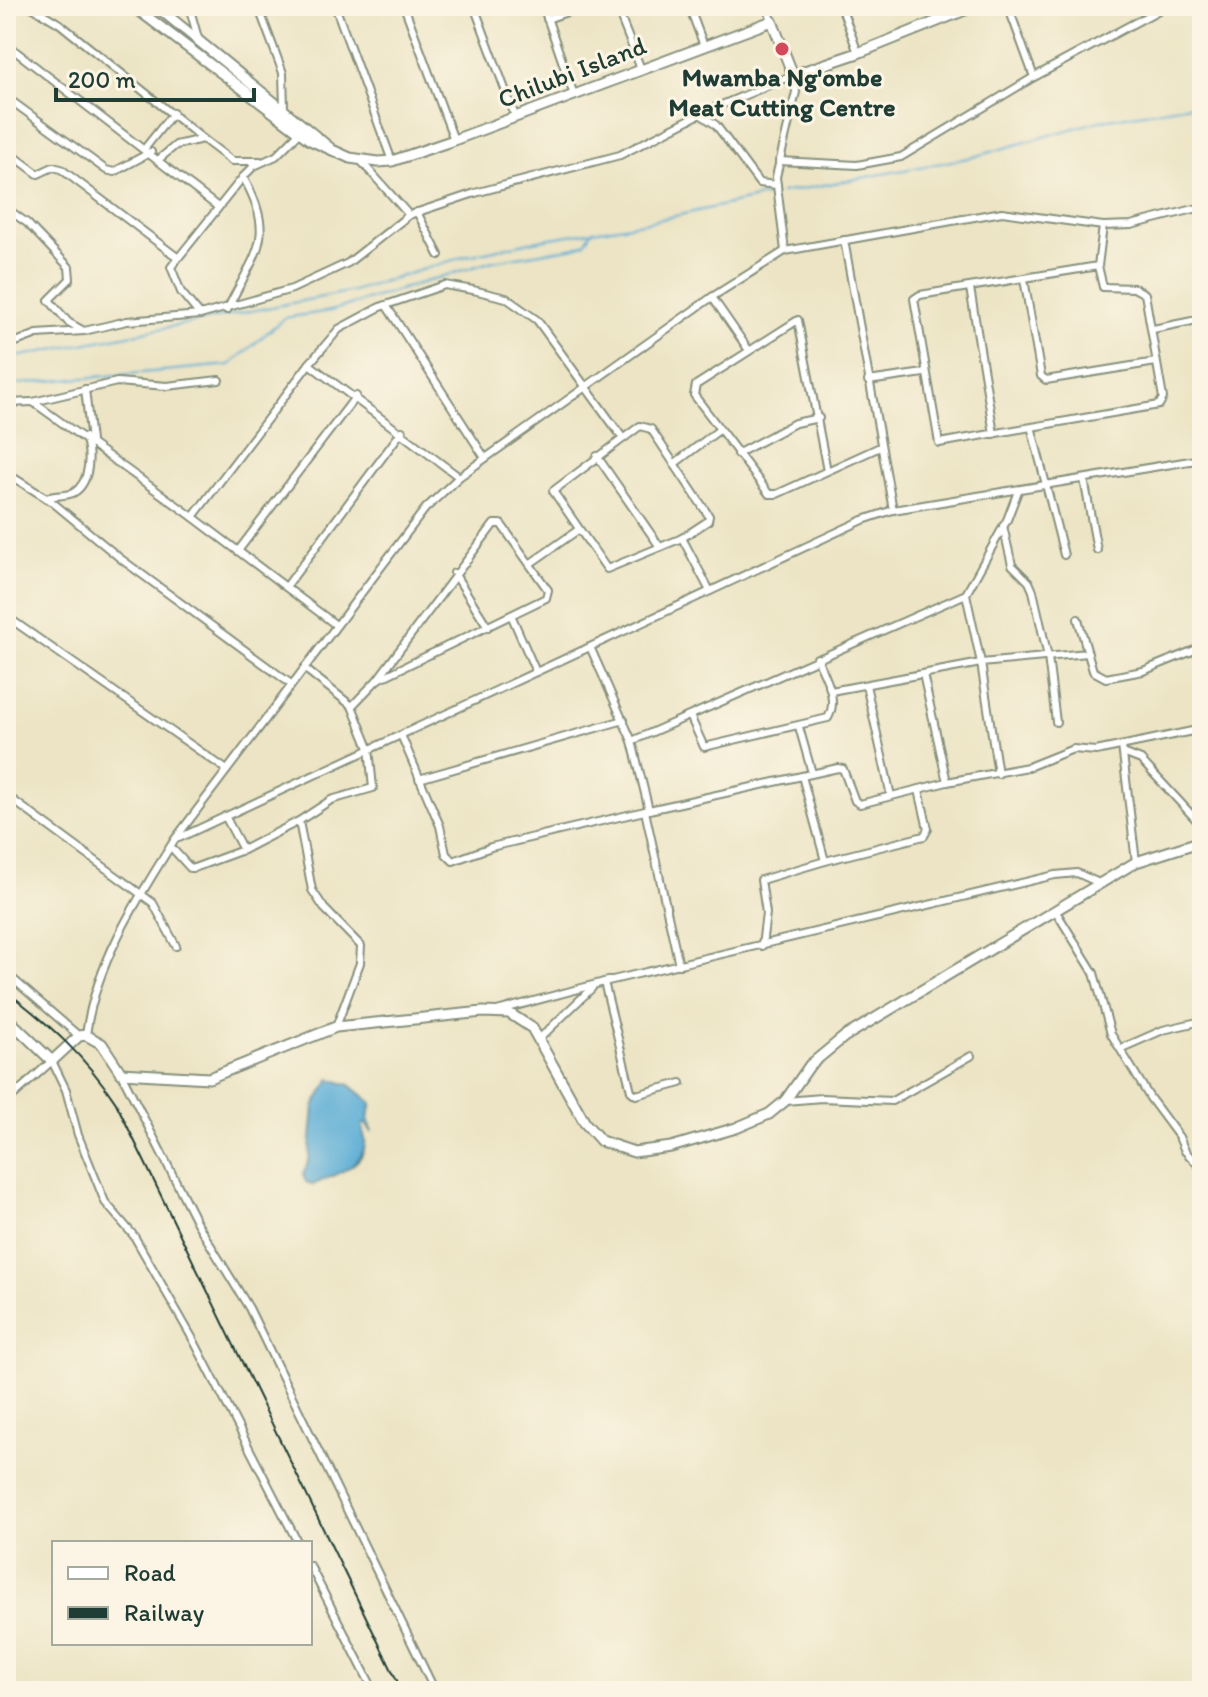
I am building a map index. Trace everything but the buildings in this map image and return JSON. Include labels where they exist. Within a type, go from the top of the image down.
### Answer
[{"type":"street","points":[[30,6],[60,24],[232,161],[264,161]]},
{"type":"street","name":"Chilubi Island","points":[[133,6],[299,133],[360,160],[392,161],[772,21]]},
{"type":"street","points":[[156,6],[170,10],[198,38],[330,148]]},
{"type":"street","points":[[189,6],[198,38]]},
{"type":"street","points":[[279,6],[260,9],[283,73],[284,108]]},
{"type":"street","points":[[335,6],[392,161]]},
{"type":"street","points":[[404,6],[454,140]]},
{"type":"street","points":[[474,6],[515,116]]},
{"type":"street","points":[[543,6],[574,95]]},
{"type":"street","points":[[547,19],[584,6]]},
{"type":"street","points":[[616,6],[641,69]]},
{"type":"street","points":[[689,6],[704,46]]},
{"type":"street","points":[[767,6],[793,75],[796,92],[779,161],[777,187],[785,251]]},
{"type":"street","points":[[841,6],[858,53]]},
{"type":"street","points":[[6,338],[16,342],[37,334],[84,331],[127,321],[227,310],[314,280],[348,263],[413,214],[620,155],[700,114],[793,75],[858,53],[963,8],[975,6]]},
{"type":"street","points":[[1008,6],[1034,77]]},
{"type":"street","points":[[779,161],[857,165],[901,157],[1034,77],[1166,6]]},
{"type":"street","points":[[6,44],[148,150],[218,207]]},
{"type":"street","points":[[6,97],[106,170],[114,172],[148,150],[173,113]]},
{"type":"street","points":[[700,114],[716,125],[759,183],[777,187]]},
{"type":"street","points":[[200,315],[189,306],[171,267],[243,177],[276,156],[299,133]]},
{"type":"street","points":[[158,160],[176,145],[203,139]]},
{"type":"street","points":[[6,150],[38,174],[53,167],[61,169],[177,257]]},
{"type":"street","points":[[360,160],[413,214],[439,255]]},
{"type":"street","points":[[227,310],[263,235],[261,213],[243,177]]},
{"type":"street","points":[[6,1102],[82,1035],[93,999],[139,894],[175,839],[425,509],[459,477],[712,297],[785,251],[1012,211],[1103,226],[1131,225],[1202,207]]},
{"type":"street","points":[[6,208],[27,223],[69,267],[70,279],[49,300],[68,322],[84,331]]},
{"type":"street","points":[[1098,266],[914,299],[924,373],[939,443],[1032,430],[1159,405],[1163,398],[1145,294],[1134,288],[1103,287],[1098,266],[1103,226]]},
{"type":"street","points":[[844,240],[893,510]]},
{"type":"street","points":[[1024,279],[1041,376],[1046,380],[1156,362]]},
{"type":"street","points":[[193,517],[339,329],[386,305],[445,285],[506,298],[523,307],[537,320],[622,437]]},
{"type":"street","points":[[970,288],[994,434]]},
{"type":"street","points":[[712,297],[748,349]]},
{"type":"street","points":[[386,305],[485,458]]},
{"type":"street","points":[[1153,329],[1202,319]]},
{"type":"street","points":[[827,471],[801,323],[795,320],[748,349],[694,390],[719,430],[769,494],[827,471],[880,447]]},
{"type":"street","points":[[309,364],[356,396],[459,477]]},
{"type":"street","points":[[868,381],[924,373]]},
{"type":"street","points":[[6,403],[33,402],[117,382],[167,386],[219,380]]},
{"type":"street","points":[[46,498],[71,493],[81,483],[90,460],[85,389]]},
{"type":"street","points":[[238,551],[356,396]]},
{"type":"street","points":[[33,402],[336,625]]},
{"type":"street","points":[[737,454],[795,423],[819,418]]},
{"type":"street","points":[[646,426],[709,516],[705,526],[682,538],[607,569],[553,491],[622,437],[646,426]]},
{"type":"street","points":[[674,464],[719,430]]},
{"type":"street","points":[[1032,430],[1064,555]]},
{"type":"street","points":[[286,587],[402,431]]},
{"type":"street","points":[[597,456],[660,547]]},
{"type":"street","points":[[175,839],[591,649],[863,520],[893,510],[1202,459]]},
{"type":"street","points":[[6,473],[46,498],[121,559],[291,684]]},
{"type":"street","points":[[1084,479],[1097,550]]},
{"type":"street","points":[[632,741],[966,594],[1018,491]]},
{"type":"street","points":[[352,706],[377,680],[454,573],[498,523],[531,563],[548,595],[512,617],[377,680]]},
{"type":"street","points":[[1003,526],[1012,565],[1029,582],[1033,591],[1048,657],[1056,722]]},
{"type":"street","points":[[531,563],[578,530]]},
{"type":"street","points":[[682,538],[710,591]]},
{"type":"street","points":[[454,573],[488,627]]},
{"type":"street","points":[[966,594],[981,663],[998,774]]},
{"type":"street","points":[[6,616],[227,770]]},
{"type":"street","points":[[512,617],[536,672]]},
{"type":"street","points":[[1078,619],[1095,674],[1106,678],[1143,671],[1202,647]]},
{"type":"street","points":[[591,649],[632,741],[679,965]]},
{"type":"street","points":[[831,691],[981,663],[1088,653]]},
{"type":"street","points":[[690,716],[704,747],[828,718],[832,711],[831,691],[817,658]]},
{"type":"street","points":[[171,847],[190,868],[194,868],[243,850],[299,821],[323,804],[373,788],[369,748],[352,706],[304,668]]},
{"type":"street","points":[[923,674],[947,782]]},
{"type":"street","points":[[866,685],[891,796]]},
{"type":"street","points":[[419,779],[624,720]]},
{"type":"street","points":[[799,727],[812,773]]},
{"type":"street","points":[[401,735],[440,826],[446,854],[453,861],[491,847],[812,773],[843,769],[857,803],[1028,767],[1073,749],[1122,749],[1202,729]]},
{"type":"street","points":[[1122,749],[1141,760],[1202,826]]},
{"type":"street","points":[[1122,749],[1136,862]]},
{"type":"street","points":[[802,776],[825,861]]},
{"type":"street","points":[[1202,778],[1202,806]]},
{"type":"street","points":[[762,946],[766,913],[761,880],[924,836],[928,829],[919,790]]},
{"type":"street","points":[[6,795],[160,912],[176,946]]},
{"type":"street","points":[[225,816],[243,850]]},
{"type":"street","points":[[299,821],[310,885],[324,908],[361,946],[360,963],[336,1027]]},
{"type":"street","points":[[497,1011],[509,1013],[532,1028],[585,1123],[601,1141],[634,1152],[656,1150],[736,1128],[769,1114],[785,1101],[810,1065],[844,1037],[1136,862],[1202,841]]},
{"type":"street","points":[[121,1073],[209,1078],[336,1027],[497,1011],[604,982],[1055,875],[1077,873],[1099,883]]},
{"type":"street","points":[[1055,910],[1094,973],[1111,1034],[1189,1157],[1202,1169]]},
{"type":"street","points":[[6,973],[82,1035],[102,1044],[121,1073],[197,1223],[249,1308],[435,1691]]},
{"type":"street","points":[[604,982],[631,1091],[636,1095],[681,1083]]},
{"type":"street","points":[[539,1039],[594,985]]},
{"type":"street","points":[[6,1017],[52,1061],[66,1090],[78,1135],[105,1202],[134,1236],[194,1341],[297,1541]]},
{"type":"street","points":[[1122,1048],[1163,1030],[1202,1021]]},
{"type":"street","points":[[785,1101],[822,1098],[892,1101],[971,1056]]},
{"type":"street","points":[[312,1570],[374,1691]]},
{"type":"water","points":[[330,1079],[350,1085],[372,1103],[368,1117],[372,1132],[365,1123],[363,1125],[363,1153],[352,1166],[313,1185],[306,1182],[303,1174],[309,1160],[314,1106]]},
{"type":"waterway","points":[[781,193],[973,157],[1103,120],[1202,103]]},
{"type":"waterway","points":[[6,359],[353,291],[463,257],[539,240],[648,222],[774,194]]},
{"type":"waterway","points":[[6,385],[230,365],[284,318],[330,311],[493,261],[576,247],[585,243],[593,230]]},
{"type":"railway","points":[[6,991],[66,1042],[116,1103],[402,1691]]},
{"type":"place","name":"Mwamba Ng'ombe Meat Cutting Centre","points":[[782,49]]}]
